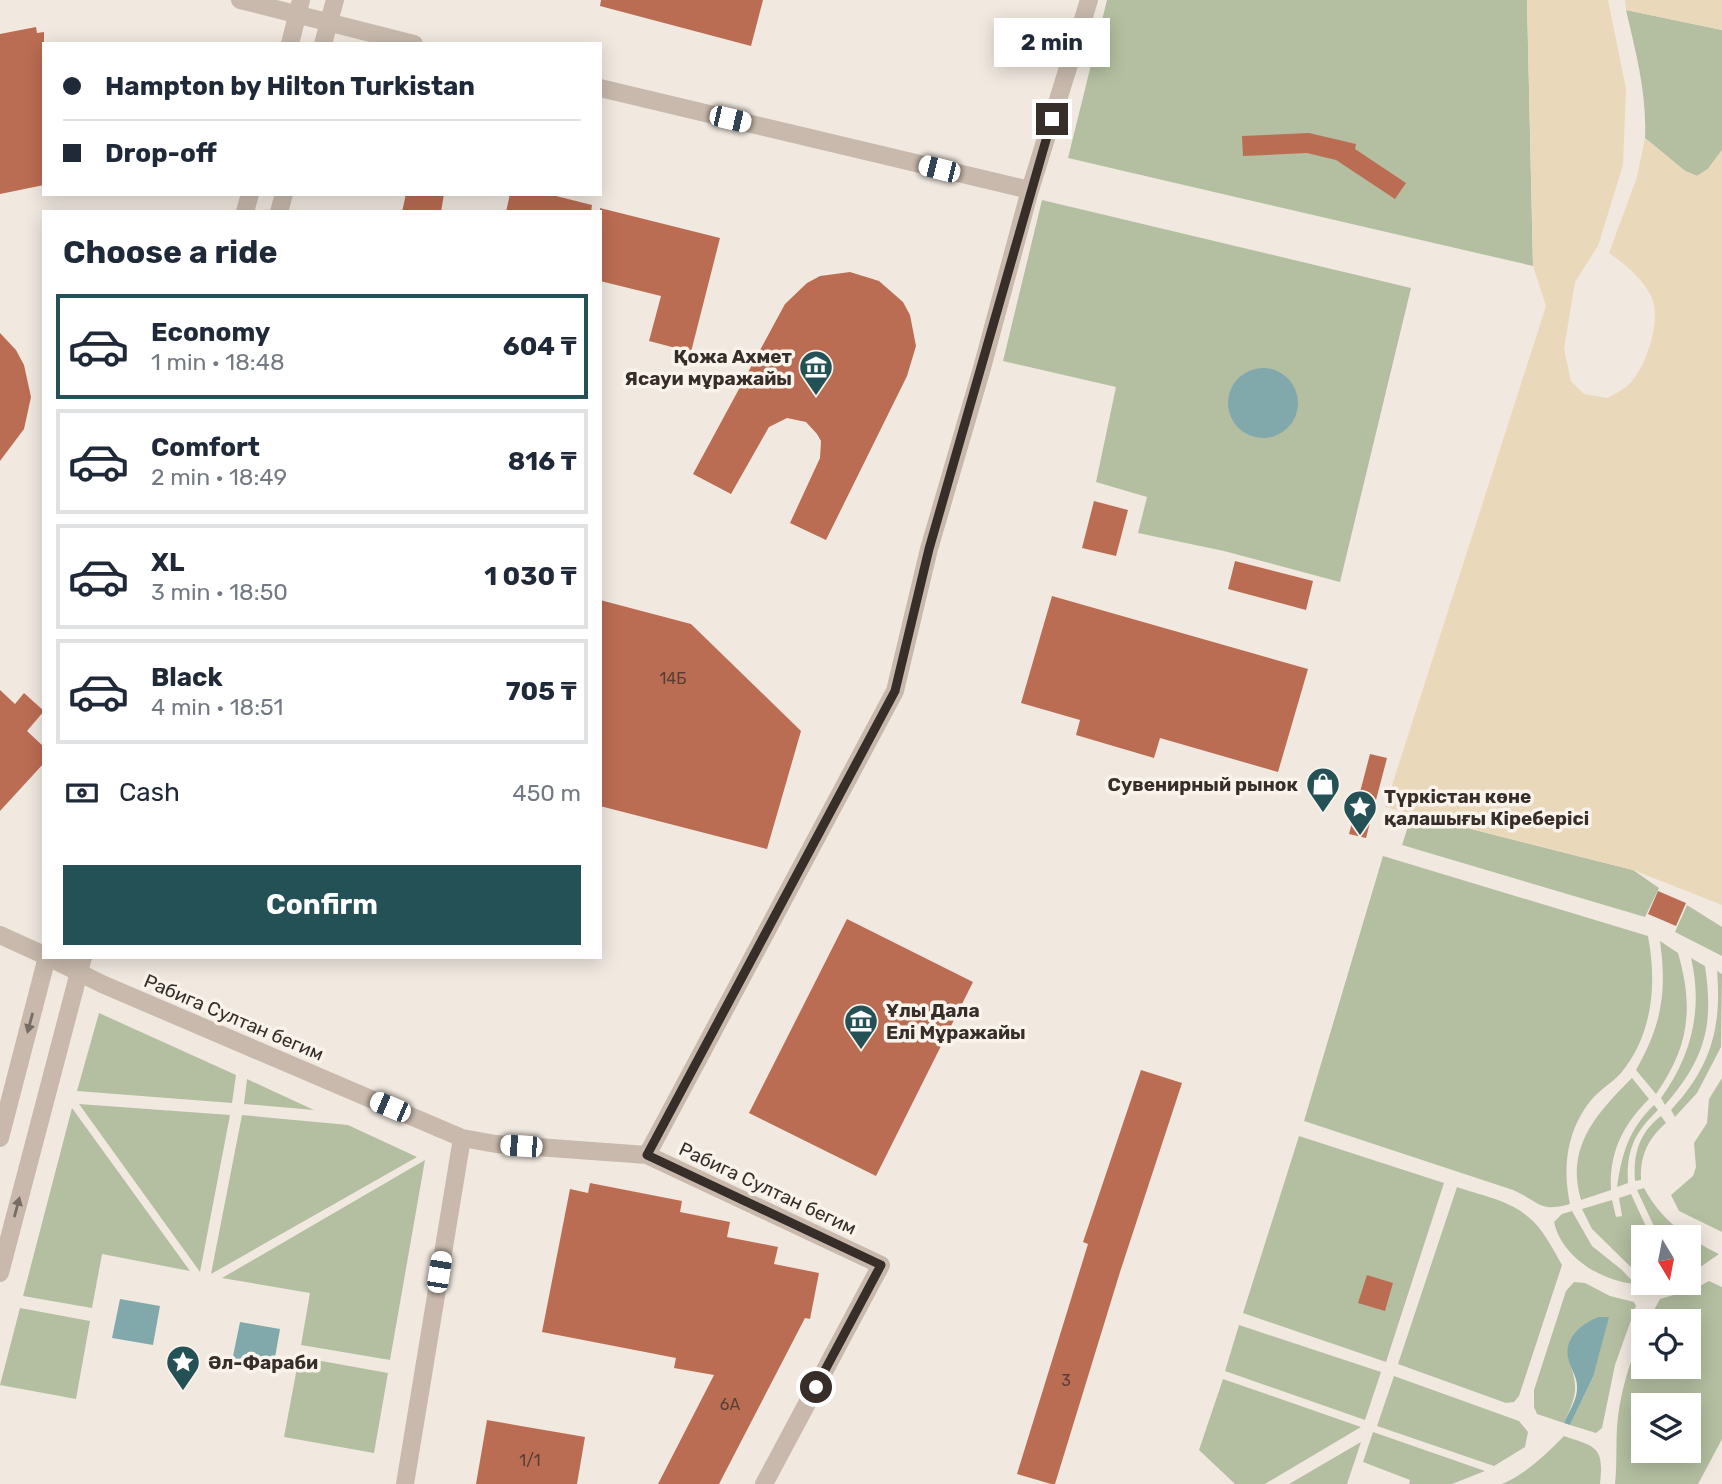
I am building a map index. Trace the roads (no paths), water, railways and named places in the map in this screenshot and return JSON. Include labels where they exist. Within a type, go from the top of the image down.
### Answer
[{"type":"street","points":[[240,0],[299,7],[329,23],[406,42]]},
{"type":"street","points":[[324,42],[335,0]]},
{"type":"street","points":[[647,1155],[895,691],[929,549],[1030,190],[1089,0]]},
{"type":"street","points":[[290,42],[299,7]]},
{"type":"street","points":[[602,88],[1030,190]]},
{"type":"street","name":"Рабига Султан бегим","points":[[0,935],[42,954]]},
{"type":"street","points":[[0,1138],[45,959]]},
{"type":"street","name":"Рабига Султан бегим","points":[[58,959],[81,965],[462,1138],[496,1144],[647,1155],[881,1265],[764,1484]]},
{"type":"street","points":[[0,1273],[81,965]]},
{"type":"street","points":[[405,1484],[462,1138]]},
{"type":"water","points":[[1263,368],[1288,378],[1298,403],[1288,428],[1263,438],[1238,428],[1228,403],[1238,378]]},
{"type":"water","points":[[120,1299],[160,1306],[153,1345],[112,1338]]},
{"type":"water","points":[[1599,1317],[1609,1317],[1593,1377],[1570,1425],[1564,1423],[1575,1400],[1577,1386],[1567,1351],[1576,1332]]},
{"type":"water","points":[[240,1322],[280,1329],[273,1369],[232,1361]]},
{"type":"place","name":"Қожа Ахмет Ясауи мұражайы","points":[[816,397]]},
{"type":"place","name":"Сувенирный рынок","points":[[1323,814]]},
{"type":"place","name":"Түркістан көне қалашығы Кіреберісі","points":[[1360,837]]},
{"type":"place","name":"Ұлы Дала Елі Мұражайы","points":[[861,1051]]},
{"type":"place","name":"Әл-Фараби","points":[[183,1392]]}]
